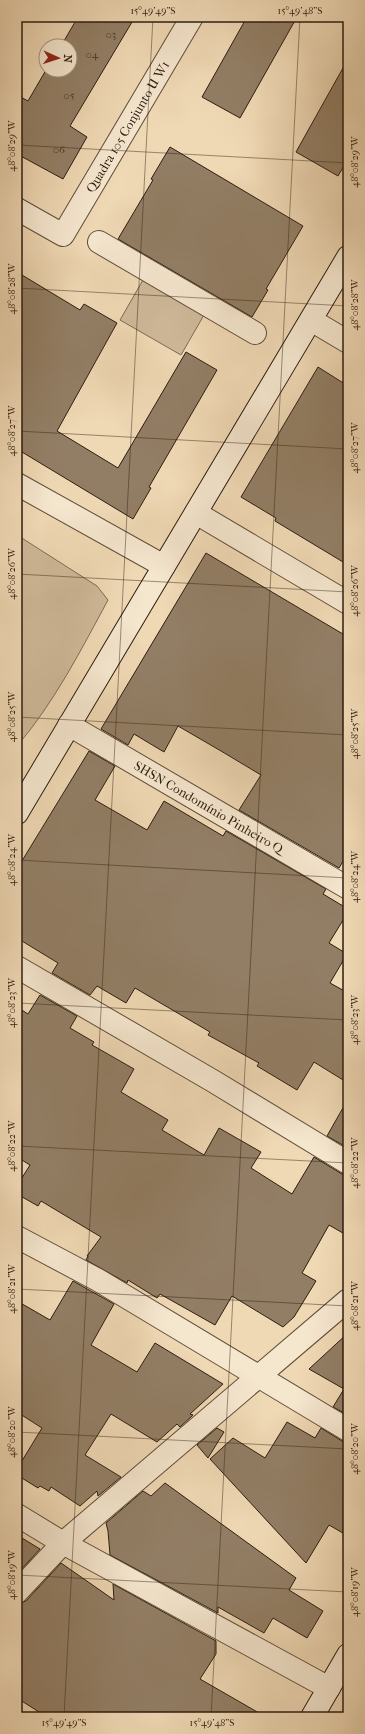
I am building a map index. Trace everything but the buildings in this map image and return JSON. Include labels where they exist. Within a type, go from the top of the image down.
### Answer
[{"type":"street","name":"Quadra 105 Conjunto U W1","points":[[17,209],[63,235],[192,17]]},
{"type":"street","points":[[99,242],[255,333]]},
{"type":"street","points":[[20,800],[69,725],[348,257]]},
{"type":"street","points":[[311,320],[348,342]]},
{"type":"street","points":[[17,484],[164,566]]},
{"type":"street","points":[[196,513],[348,603]]},
{"type":"street","name":"SHSN Condomínio Pinheiro Q","points":[[69,725],[348,888]]},
{"type":"street","points":[[17,967],[213,1081],[348,1162]]},
{"type":"street","points":[[17,1237],[98,1280],[348,1430]]},
{"type":"street","points":[[17,1592],[63,1542],[348,1300]]},
{"type":"street","points":[[17,1515],[63,1542],[329,1688]]},
{"type":"street","points":[[312,1717],[348,1655]]},
{"type":"shaded area","points":[[147,273],[208,308],[181,355],[120,320]]},
{"type":"shaded area","points":[[17,535],[97,586],[108,600],[55,694],[17,746]]}]
